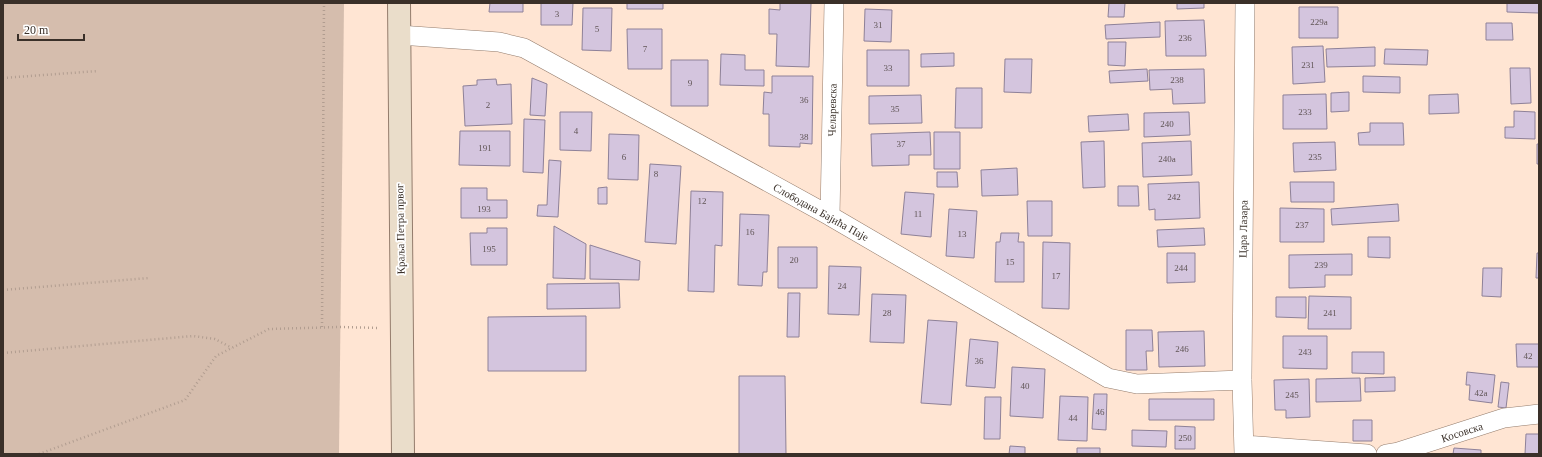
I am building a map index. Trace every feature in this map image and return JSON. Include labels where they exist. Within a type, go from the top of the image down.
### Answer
[{"type":"main road","name":"Краља Петра првог","points":[[399,3],[403,454]]},
{"type":"street","name":"Челаревска","points":[[830,216],[834,3]]},
{"type":"street","name":"Цара Лазара","points":[[1244,449],[1242,380],[1245,3]]},
{"type":"street","name":"Слободана Бајића Паје","points":[[399,35],[499,42],[524,48],[830,216],[1108,378],[1137,384],[1242,380]]},
{"type":"street","name":"Косовска","points":[[1386,454],[1398,452],[1504,418],[1539,414]]},
{"type":"street","points":[[1244,449],[1367,454]]},
{"type":"path","points":[[322,328],[324,3]]},
{"type":"path","points":[[3,78],[98,71]]},
{"type":"path","points":[[3,290],[149,278]]},
{"type":"path","points":[[39,454],[185,400],[216,356],[269,330],[322,328],[402,329]]},
{"type":"path","points":[[3,353],[193,336],[215,339],[232,348]]},
{"type":"shaded area","points":[[3,3],[344,3],[339,454],[3,454]]},
{"type":"building","points":[[490,3],[523,3],[523,12],[489,12]]},
{"type":"building","points":[[541,3],[573,3],[572,25],[541,25]]},
{"type":"building","points":[[627,3],[663,3],[663,9],[627,9]]},
{"type":"building","points":[[780,3],[811,3],[809,67],[776,66],[777,34],[769,34],[769,9],[780,10]]},
{"type":"building","points":[[1109,3],[1125,3],[1124,17],[1108,17]]},
{"type":"building","points":[[1177,3],[1204,3],[1204,8],[1177,9]]},
{"type":"building","points":[[1507,3],[1539,3],[1539,13],[1507,12]]},
{"type":"building","points":[[1299,7],[1338,7],[1338,38],[1299,38]]},
{"type":"building","points":[[583,8],[612,8],[611,51],[582,50]]},
{"type":"building","points":[[865,9],[892,10],[891,42],[864,41]]},
{"type":"building","points":[[1204,20],[1206,56],[1166,56],[1165,21]]},
{"type":"building","points":[[1160,22],[1160,37],[1106,39],[1105,25]]},
{"type":"building","points":[[1486,23],[1512,23],[1513,40],[1486,40]]},
{"type":"building","points":[[627,29],[662,29],[662,69],[628,69]]},
{"type":"building","points":[[1108,42],[1126,42],[1125,66],[1108,65]]},
{"type":"building","points":[[1323,46],[1325,82],[1293,84],[1292,47]]},
{"type":"building","points":[[1375,47],[1375,66],[1327,67],[1326,49]]},
{"type":"building","points":[[1385,49],[1428,50],[1427,65],[1384,64]]},
{"type":"building","points":[[867,50],[909,50],[909,86],[867,86]]},
{"type":"building","points":[[954,53],[954,66],[921,67],[921,54]]},
{"type":"building","points":[[721,54],[745,55],[745,70],[764,70],[764,86],[720,85]]},
{"type":"building","points":[[1005,59],[1032,59],[1031,93],[1004,92]]},
{"type":"building","points":[[671,60],[708,60],[708,106],[671,106]]},
{"type":"building","points":[[1510,68],[1530,68],[1531,103],[1511,104]]},
{"type":"building","points":[[1147,69],[1148,81],[1110,83],[1109,71]]},
{"type":"building","points":[[1204,69],[1205,103],[1173,104],[1172,89],[1150,90],[1149,70]]},
{"type":"building","points":[[772,76],[813,76],[812,144],[800,143],[800,147],[769,146],[769,114],[763,114],[764,92],[772,93]]},
{"type":"building","points":[[1363,76],[1400,77],[1400,93],[1363,92]]},
{"type":"building","points":[[532,78],[547,84],[545,116],[530,115]]},
{"type":"building","points":[[496,79],[497,85],[511,84],[512,124],[465,126],[463,86],[477,85],[477,80]]},
{"type":"building","points":[[956,88],[982,88],[982,128],[955,128]]},
{"type":"building","points":[[1349,92],[1349,111],[1331,112],[1331,93]]},
{"type":"building","points":[[1326,94],[1327,129],[1283,129],[1283,95]]},
{"type":"building","points":[[1458,94],[1459,113],[1429,114],[1429,95]]},
{"type":"building","points":[[921,95],[922,123],[869,124],[869,96]]},
{"type":"building","points":[[1514,111],[1535,112],[1535,139],[1505,138],[1505,127],[1514,127]]},
{"type":"building","points":[[560,112],[592,112],[591,151],[560,150]]},
{"type":"building","points":[[1189,112],[1190,135],[1144,137],[1144,113]]},
{"type":"building","points":[[1128,114],[1129,130],[1089,132],[1088,116]]},
{"type":"building","points":[[524,119],[545,120],[543,173],[523,172]]},
{"type":"building","points":[[1370,123],[1403,123],[1404,145],[1359,145],[1358,133],[1370,132]]},
{"type":"building","points":[[460,131],[510,131],[510,166],[459,165]]},
{"type":"building","points":[[930,132],[931,155],[909,155],[909,165],[872,166],[871,134]]},
{"type":"building","points":[[934,132],[960,132],[960,169],[934,169]]},
{"type":"building","points":[[609,134],[639,135],[638,180],[608,179]]},
{"type":"building","points":[[1104,141],[1105,187],[1083,188],[1081,142]]},
{"type":"building","points":[[1191,141],[1192,175],[1143,177],[1142,143]]},
{"type":"building","points":[[1335,142],[1336,170],[1294,172],[1293,143]]},
{"type":"building","points":[[1537,144],[1539,144],[1539,164],[1537,164]]},
{"type":"building","points":[[549,160],[561,161],[558,217],[537,216],[538,205],[547,205]]},
{"type":"building","points":[[650,164],[681,166],[676,244],[645,242]]},
{"type":"building","points":[[1017,168],[1018,195],[982,196],[981,170]]},
{"type":"building","points":[[937,172],[957,172],[958,187],[937,187]]},
{"type":"building","points":[[1199,182],[1200,218],[1155,220],[1155,209],[1149,210],[1148,184]]},
{"type":"building","points":[[1290,182],[1334,182],[1334,202],[1291,202]]},
{"type":"building","points":[[1118,186],[1138,186],[1139,206],[1118,206]]},
{"type":"building","points":[[607,187],[607,204],[598,204],[598,188]]},
{"type":"building","points":[[461,188],[487,188],[487,200],[507,200],[507,218],[461,218]]},
{"type":"building","points":[[691,191],[723,192],[722,246],[715,245],[714,292],[688,291]]},
{"type":"building","points":[[905,192],[934,194],[931,237],[901,234]]},
{"type":"building","points":[[1027,201],[1052,201],[1052,236],[1028,236]]},
{"type":"building","points":[[1398,204],[1399,221],[1332,225],[1331,209]]},
{"type":"building","points":[[1280,208],[1324,209],[1324,242],[1280,242]]},
{"type":"building","points":[[949,209],[977,211],[974,258],[946,256]]},
{"type":"building","points":[[740,214],[769,215],[767,272],[763,272],[762,286],[738,285]]},
{"type":"building","points":[[554,226],[586,244],[585,279],[553,278]]},
{"type":"building","points":[[487,228],[507,228],[507,265],[471,265],[470,233],[487,233]]},
{"type":"building","points":[[1204,228],[1205,245],[1158,247],[1157,230]]},
{"type":"building","points":[[1001,233],[1019,233],[1018,242],[1024,242],[1024,282],[995,282],[996,242],[1000,242]]},
{"type":"building","points":[[1368,237],[1390,237],[1390,258],[1368,257]]},
{"type":"building","points":[[1043,242],[1070,243],[1069,309],[1042,308]]},
{"type":"building","points":[[590,245],[640,261],[639,280],[590,279]]},
{"type":"building","points":[[778,247],[817,247],[817,288],[778,288]]},
{"type":"building","points":[[1167,253],[1195,253],[1195,282],[1167,283]]},
{"type":"building","points":[[1537,253],[1539,253],[1539,278],[1536,278]]},
{"type":"building","points":[[1352,254],[1352,275],[1325,275],[1325,287],[1289,288],[1289,255]]},
{"type":"building","points":[[829,266],[861,267],[859,315],[828,314]]},
{"type":"building","points":[[1483,268],[1502,268],[1501,297],[1482,296]]},
{"type":"building","points":[[619,283],[620,308],[547,309],[547,284]]},
{"type":"building","points":[[788,293],[800,293],[799,337],[787,337]]},
{"type":"building","points":[[872,294],[906,295],[904,343],[870,342]]},
{"type":"building","points":[[1309,296],[1351,297],[1351,329],[1308,329]]},
{"type":"building","points":[[1276,297],[1306,297],[1306,318],[1276,317]]},
{"type":"building","points":[[586,316],[586,371],[488,371],[488,317]]},
{"type":"building","points":[[928,320],[957,322],[951,405],[921,403]]},
{"type":"building","points":[[1126,330],[1152,330],[1153,351],[1146,351],[1147,370],[1126,370]]},
{"type":"building","points":[[1204,331],[1205,366],[1159,367],[1158,332]]},
{"type":"building","points":[[1283,336],[1327,336],[1327,369],[1283,368]]},
{"type":"building","points":[[970,339],[998,342],[995,388],[966,386]]},
{"type":"building","points":[[1516,344],[1539,344],[1539,367],[1517,367]]},
{"type":"building","points":[[1352,352],[1384,352],[1384,374],[1352,373]]},
{"type":"building","points":[[1012,367],[1045,369],[1043,418],[1010,416]]},
{"type":"building","points":[[1467,372],[1495,375],[1492,403],[1469,400],[1470,385],[1466,385]]},
{"type":"building","points":[[739,376],[785,376],[786,454],[739,454]]},
{"type":"building","points":[[1395,377],[1395,391],[1365,392],[1365,378]]},
{"type":"building","points":[[1360,378],[1361,401],[1316,402],[1316,379]]},
{"type":"building","points":[[1309,379],[1310,417],[1286,418],[1286,410],[1275,410],[1274,380]]},
{"type":"building","points":[[1501,382],[1509,383],[1506,408],[1498,407]]},
{"type":"building","points":[[1094,394],[1107,394],[1106,430],[1092,429]]},
{"type":"building","points":[[1060,396],[1088,397],[1087,441],[1058,440]]},
{"type":"building","points":[[985,397],[1001,397],[1000,439],[984,439]]},
{"type":"building","points":[[1149,399],[1214,399],[1214,420],[1149,420]]},
{"type":"building","points":[[1353,420],[1372,420],[1372,441],[1353,441]]},
{"type":"building","points":[[1175,426],[1195,427],[1195,449],[1175,449]]},
{"type":"building","points":[[1132,430],[1167,431],[1166,447],[1132,446]]},
{"type":"building","points":[[1526,434],[1539,434],[1539,454],[1525,454]]},
{"type":"building","points":[[1010,446],[1025,447],[1025,454],[1009,454]]},
{"type":"building","points":[[1077,448],[1100,448],[1100,454],[1077,454]]},
{"type":"building","points":[[1454,448],[1481,450],[1481,454],[1453,454]]}]
